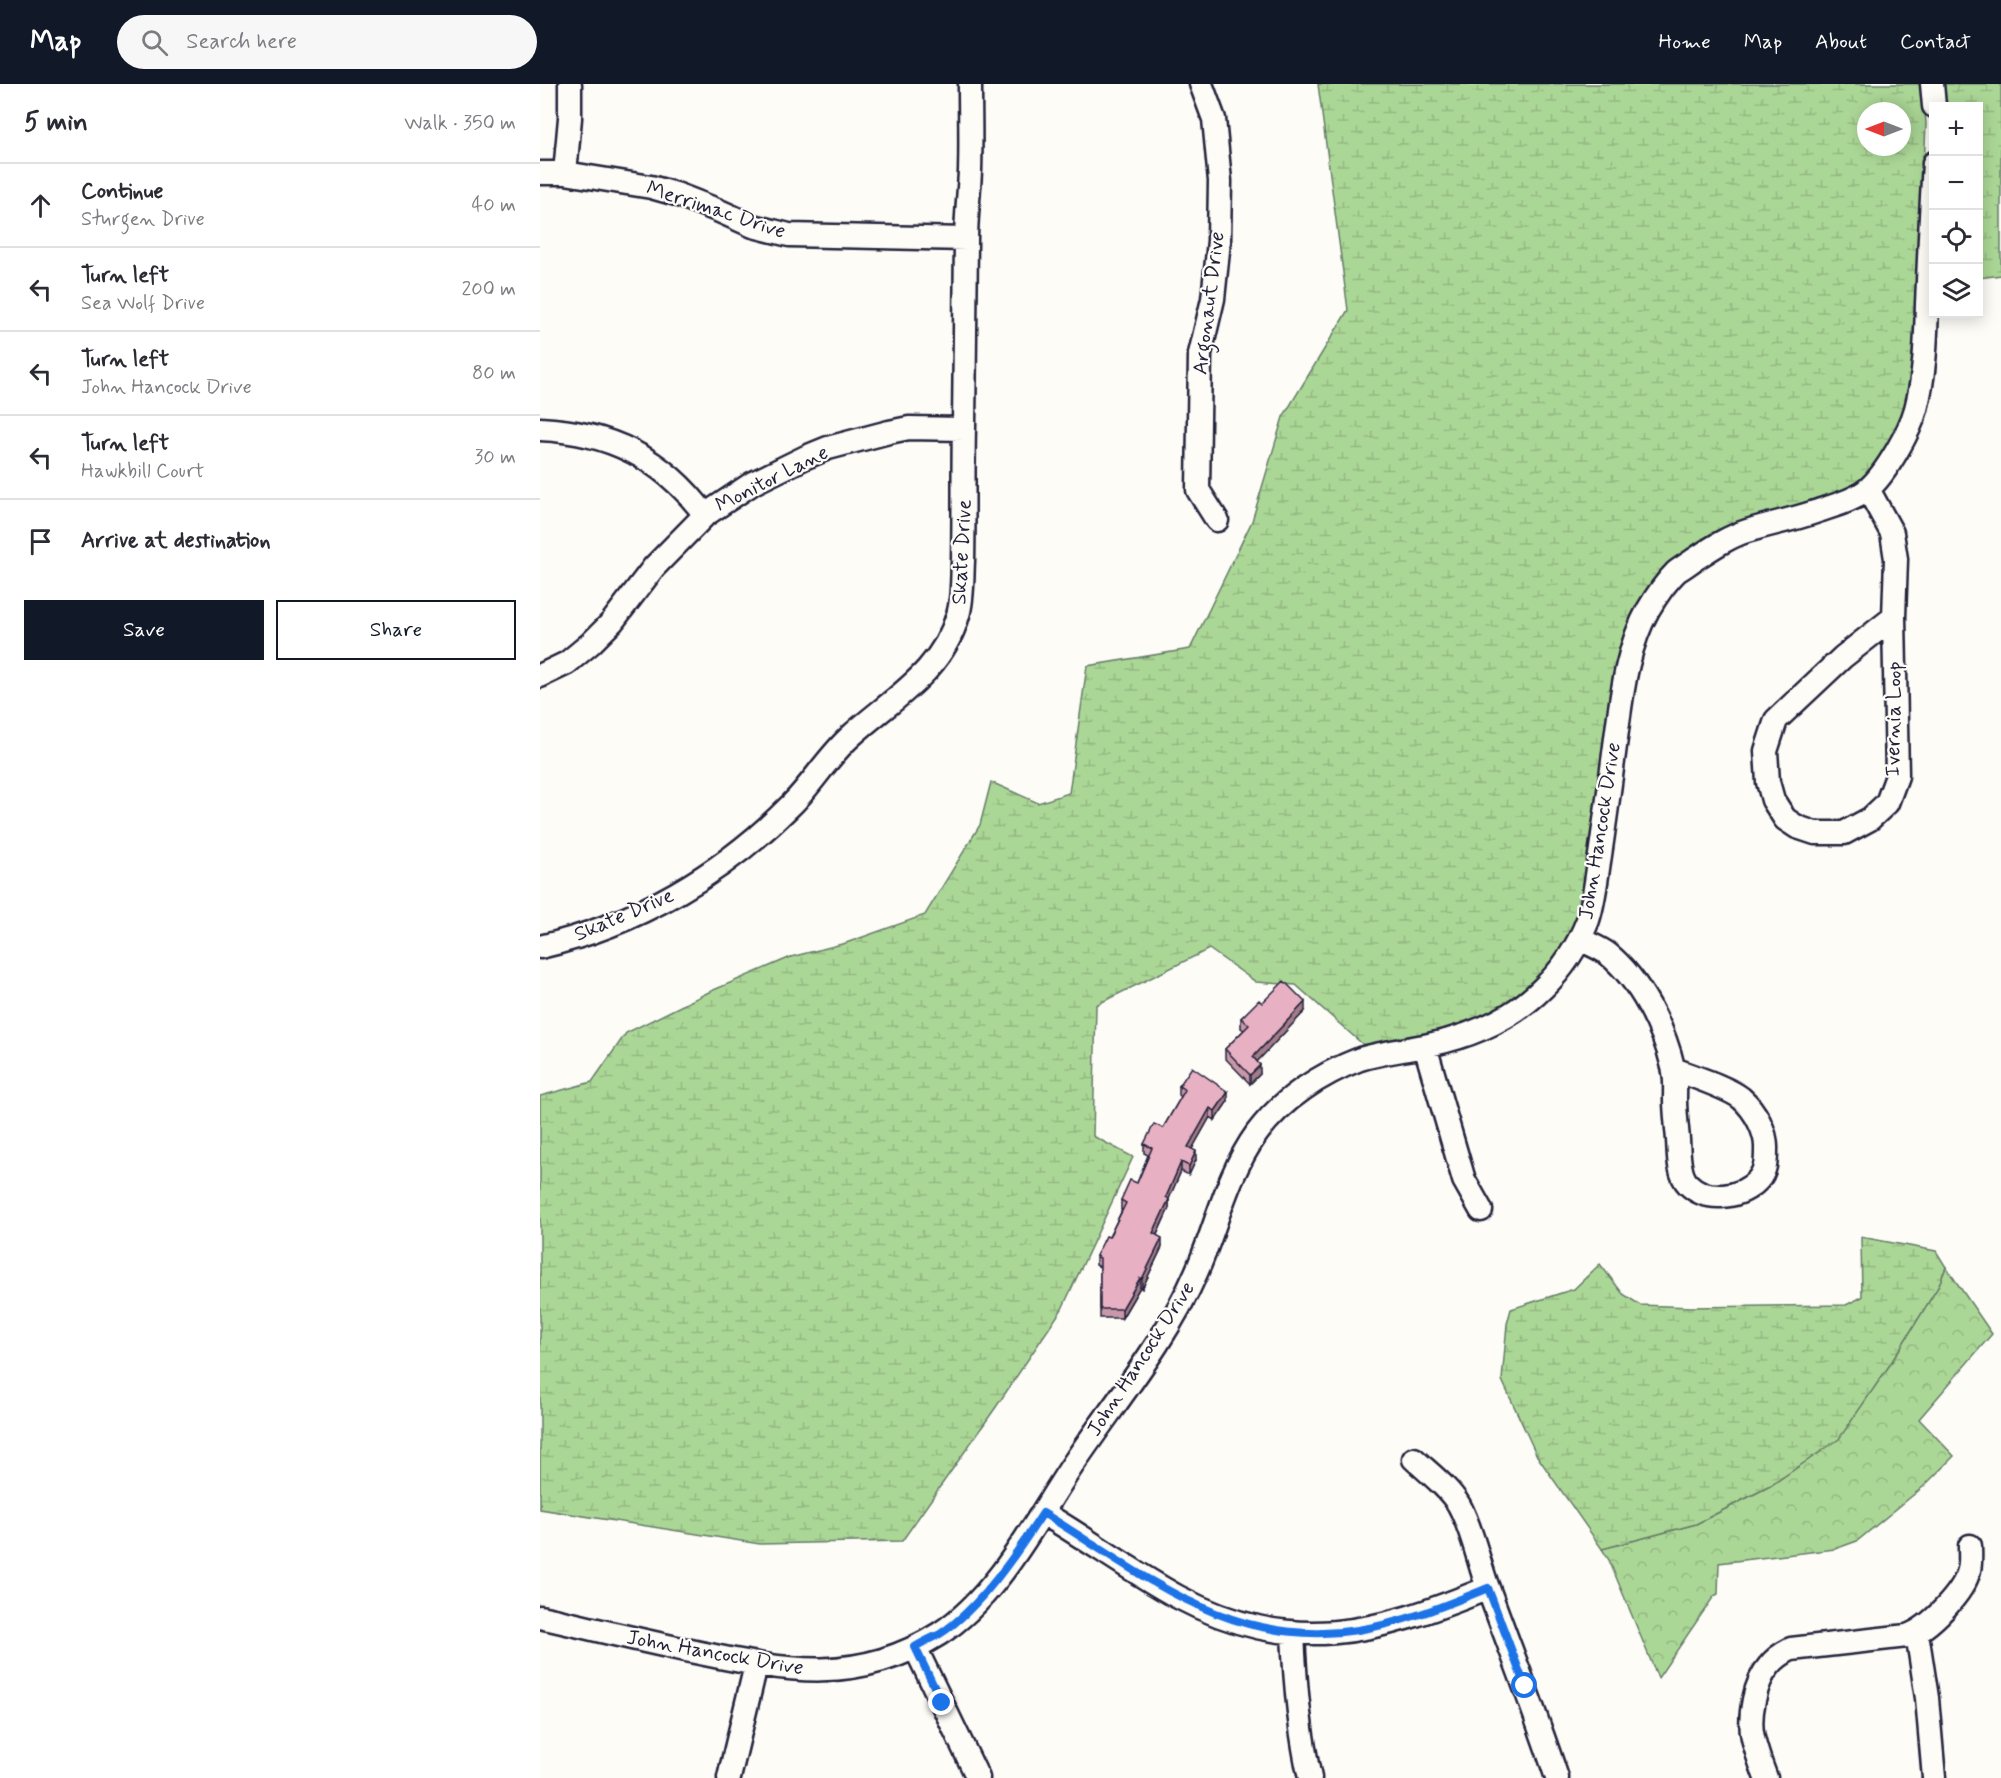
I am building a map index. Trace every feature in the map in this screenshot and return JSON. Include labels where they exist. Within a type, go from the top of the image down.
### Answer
[{"type":"street","points":[[565,173],[570,118],[570,84]]},
{"type":"street","name":"Skate Drive","points":[[540,947],[624,920],[654,906],[733,856],[796,801],[852,735],[925,674],[943,652],[959,614],[965,504],[966,239],[970,171],[970,84]]},
{"type":"street","name":"Argonaut Drive","points":[[1201,84],[1214,119],[1220,181],[1219,241],[1213,299],[1200,354],[1198,489],[1217,520]]},
{"type":"street","points":[[1932,84],[1934,102]]},
{"type":"street","name":"Merrimac Drive","points":[[540,173],[565,173],[610,179],[668,191],[753,226],[789,235],[966,239]]},
{"type":"street","name":"John Hancock Drive","points":[[540,1617],[756,1665],[809,1671],[836,1669],[900,1654],[941,1633],[963,1616],[1026,1540],[1071,1467],[1155,1345],[1196,1273],[1229,1181],[1259,1129],[1278,1108],[1334,1070],[1363,1058],[1455,1039],[1506,1017],[1531,1000],[1566,961],[1580,939],[1591,914],[1621,700],[1629,660],[1649,608],[1676,572],[1728,538],[1750,530],[1788,522],[1842,503],[1868,489],[1896,453],[1916,411],[1925,356],[1932,210]]},
{"type":"street","name":"Monitor Lane","points":[[540,676],[567,663],[591,643],[612,622],[654,567],[705,514],[753,483],[828,448],[909,428],[964,429]]},
{"type":"street","points":[[540,429],[591,435],[616,443],[662,469],[705,514]]},
{"type":"street","name":"Ivernia Loop","points":[[1868,489],[1892,533],[1896,559],[1894,617],[1897,776],[1887,803],[1870,819],[1844,833],[1815,832],[1797,827],[1785,819],[1773,800],[1768,782],[1766,751],[1776,720],[1843,657],[1894,617]]},
{"type":"street","points":[[1580,939],[1608,954],[1625,972],[1647,1000],[1658,1022],[1674,1069],[1681,1168],[1687,1184],[1703,1194],[1714,1196],[1728,1196],[1742,1192],[1759,1179],[1766,1165],[1767,1140],[1755,1115],[1740,1098],[1674,1069]]},
{"type":"street","points":[[1425,1046],[1464,1180],[1480,1210]]},
{"type":"street","points":[[1414,1459],[1443,1486],[1458,1504],[1467,1523],[1488,1588],[1557,1778]]},
{"type":"street","points":[[1043,1513],[1194,1605],[1231,1620],[1262,1628],[1293,1633],[1359,1630],[1394,1622],[1488,1588]]},
{"type":"street","points":[[1766,1778],[1753,1737],[1751,1717],[1755,1694],[1768,1666],[1781,1654],[1791,1649],[1917,1633],[1954,1597],[1965,1581],[1970,1569],[1970,1546]]},
{"type":"street","points":[[1293,1633],[1304,1754],[1310,1778]]},
{"type":"street","points":[[1917,1633],[1927,1698],[1934,1778]]},
{"type":"street","points":[[915,1647],[978,1778]]},
{"type":"street","points":[[729,1778],[756,1665]]},
{"type":"green space","points":[[1318,84],[1923,84],[1926,124],[1915,356],[1907,408],[1888,449],[1862,482],[1786,514],[1640,605],[1582,912],[1560,953],[1546,971],[1512,1002],[1472,1024],[1450,1032],[1368,1049],[1296,985],[1256,982],[1209,949],[1096,1005],[1093,1136],[1133,1157],[1062,1309],[902,1541],[760,1544],[540,1509],[540,1096],[592,1082],[626,1033],[709,992],[791,957],[846,943],[925,915],[980,825],[991,782],[1038,803],[1069,793],[1087,666],[1190,649],[1252,521],[1283,417],[1348,310]]},
{"type":"green space","points":[[1941,84],[2001,84],[2001,275],[1983,277],[1983,102],[1943,102]]},
{"type":"green space","points":[[1861,1237],[1936,1251],[1946,1267],[1938,1287],[1889,1366],[1839,1439],[1770,1486],[1696,1524],[1602,1549],[1537,1456],[1502,1380],[1507,1324],[1511,1309],[1574,1289],[1600,1264],[1623,1294],[1640,1305],[1691,1307],[1846,1305],[1862,1297]]},
{"type":"green space","points":[[1946,1267],[1992,1334],[1919,1419],[1954,1456],[1923,1487],[1857,1541],[1835,1549],[1719,1563],[1718,1594],[1714,1596],[1658,1678],[1609,1560],[1602,1549],[1696,1524],[1770,1486],[1838,1439],[1889,1366],[1938,1287]]},
{"type":"building","points":[[1284,981],[1305,1002],[1253,1057],[1260,1065],[1250,1075],[1225,1049],[1249,1025],[1241,1018],[1259,1000],[1262,1003]]},
{"type":"building","points":[[1192,1067],[1228,1092],[1215,1111],[1210,1108],[1188,1147],[1196,1151],[1189,1166],[1181,1162],[1166,1197],[1169,1199],[1153,1233],[1162,1238],[1142,1279],[1140,1278],[1122,1309],[1100,1309],[1100,1258],[1096,1256],[1106,1236],[1109,1237],[1126,1203],[1121,1200],[1130,1180],[1137,1183],[1152,1148],[1144,1144],[1154,1124],[1163,1128],[1185,1090],[1179,1086]]},
{"type":"route","points":[[942,1703],[915,1647],[941,1633],[963,1616],[1026,1540],[1043,1513],[1194,1605],[1231,1620],[1262,1628],[1305,1634],[1359,1630],[1394,1622],[1488,1588],[1525,1686]]}]
